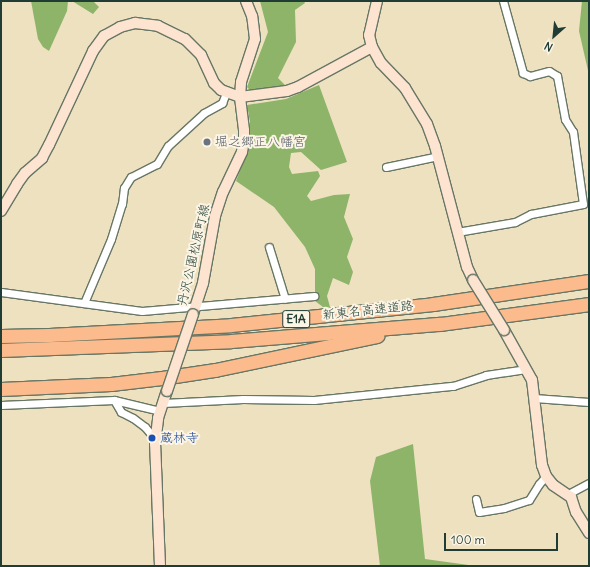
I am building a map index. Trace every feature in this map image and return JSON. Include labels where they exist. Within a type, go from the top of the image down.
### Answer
[{"type":"highway","name":"新東名高速道路","points":[[1,336],[126,332],[239,324],[433,304],[589,281]]},
{"type":"highway","name":"新東名高速道路","points":[[1,350],[60,349],[231,341],[440,324],[589,304]]},
{"type":"highway","points":[[1,390],[111,384],[162,378],[215,370],[440,324]]},
{"type":"street","name":"丹沢公園松原町線","points":[[160,566],[157,527],[155,439],[162,407],[203,283],[215,216],[223,192],[242,152],[244,130],[242,82],[255,39],[252,16],[246,1]]},
{"type":"street","points":[[377,1],[369,35],[372,47],[381,63],[405,88],[427,124],[438,156],[467,267],[473,280],[504,330],[532,380],[542,465],[546,476],[553,485],[568,494],[579,519],[589,533]]},
{"type":"street","points":[[457,232],[515,222],[531,214],[583,204],[574,132],[565,119],[557,76],[550,71],[530,76],[523,73],[503,1]]},
{"type":"street","points":[[1,212],[25,173],[42,158],[93,51],[104,36],[120,27],[135,23],[158,26],[185,39],[201,55],[214,83],[226,93],[243,97],[298,87],[372,47]]},
{"type":"street","points":[[84,303],[111,238],[122,204],[124,188],[131,177],[157,164],[168,146],[204,113],[222,103],[226,93]]},
{"type":"street","points":[[386,167],[438,156]]},
{"type":"street","points":[[269,247],[285,299]]},
{"type":"street","points":[[1,292],[142,311],[194,310],[314,296]]},
{"type":"street","points":[[1,405],[114,400],[162,407],[243,399],[321,399],[453,386],[486,375],[526,369]]},
{"type":"street","points":[[534,398],[589,402]]},
{"type":"street","points":[[114,400],[121,412],[133,418],[145,427],[155,439]]},
{"type":"street","points":[[476,499],[479,512],[504,508],[529,500],[546,476]]},
{"type":"street","points":[[568,494],[589,483]]},
{"type":"green space","points":[[31,1],[68,1],[67,11],[49,51],[43,47],[38,39]]},
{"type":"green space","points":[[72,1],[93,1],[99,7],[93,14]]},
{"type":"green space","points":[[260,1],[304,1],[305,3],[295,10],[296,42],[278,78],[286,86],[277,89],[252,92],[247,87],[268,32]]},
{"type":"green space","points":[[582,1],[589,1],[589,75],[579,31]]},
{"type":"green space","points":[[319,85],[347,162],[321,170],[301,152],[291,153],[289,167],[292,174],[318,171],[320,176],[307,196],[311,201],[334,195],[350,194],[344,217],[353,239],[347,257],[353,272],[349,285],[333,278],[327,296],[330,307],[323,307],[315,301],[315,269],[305,247],[274,207],[236,181],[249,147],[250,122],[247,105],[286,99]]},
{"type":"green space","points":[[413,444],[425,559],[476,566],[380,566],[370,481],[376,457]]},
{"type":"place","name":"堀之郷正八幡宮","points":[[207,142]]},
{"type":"place","name":"蔵林寺","points":[[152,438]]}]
